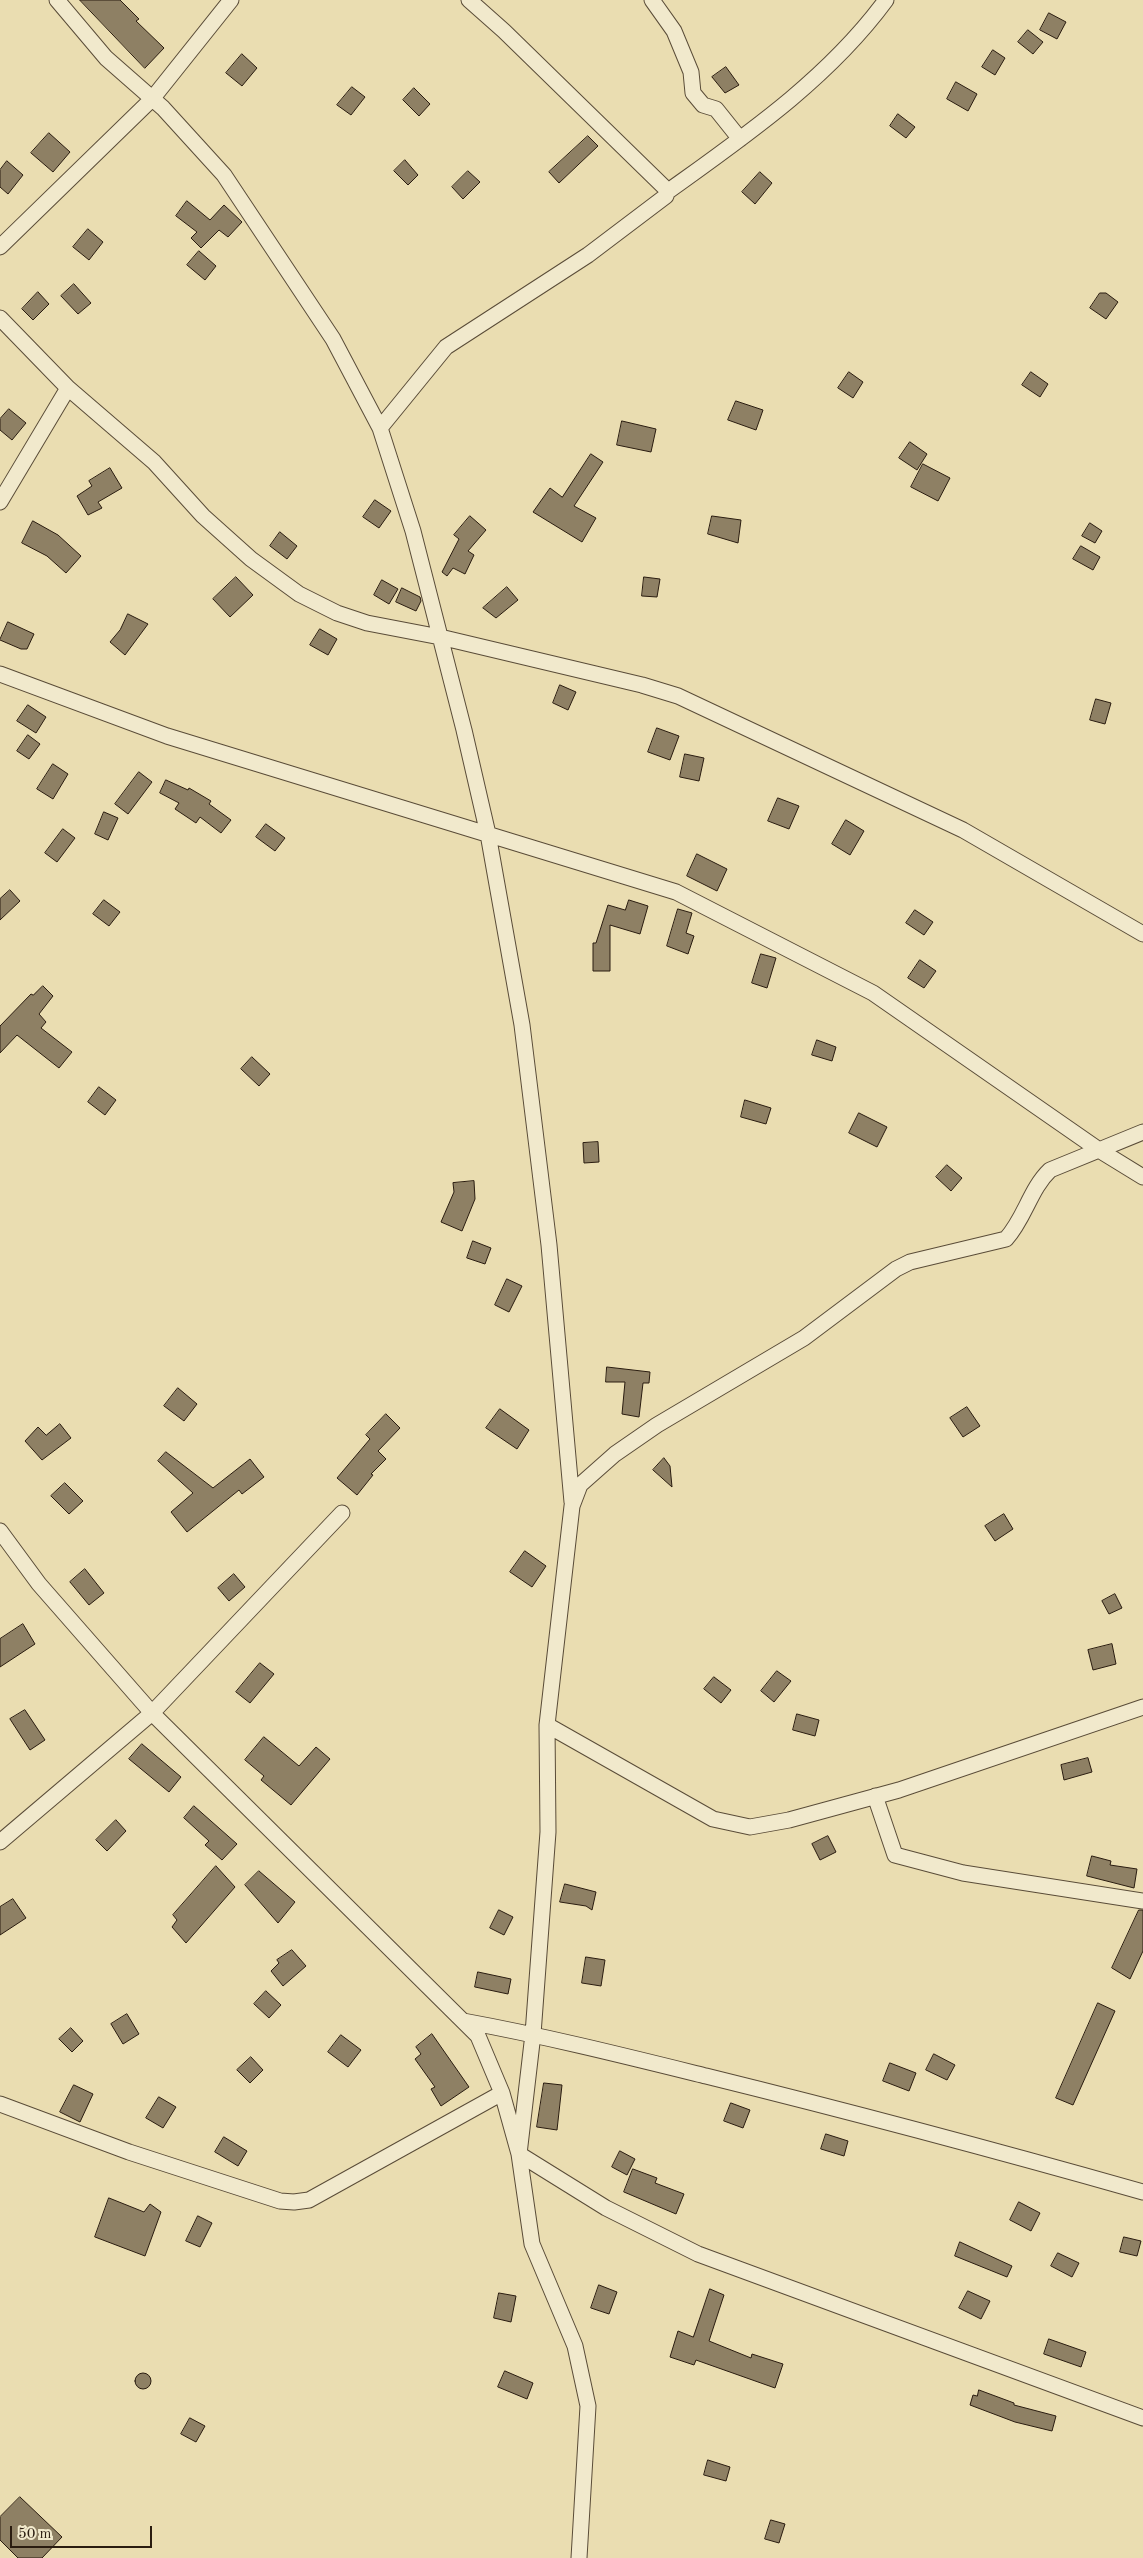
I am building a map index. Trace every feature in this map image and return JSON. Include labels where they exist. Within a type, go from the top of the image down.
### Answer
[{"type":"street","points":[[57,0],[106,58],[152,99],[224,175],[333,339],[380,428],[413,531],[488,834],[522,1025],[549,1245],[572,1506],[547,1725],[548,1832],[533,2034],[519,2154]]},
{"type":"street","points":[[0,247],[152,99],[231,0]]},
{"type":"street","points":[[469,0],[504,31],[666,188],[667,192]]},
{"type":"street","points":[[652,0],[674,31],[691,72],[693,93],[703,104],[716,109],[740,139]]},
{"type":"street","points":[[380,428],[446,347],[588,255],[666,196],[667,192],[740,139],[839,56],[866,27],[886,0]]},
{"type":"street","points":[[0,318],[68,388],[154,462],[203,516],[251,559],[299,594],[337,613],[367,623],[440,637],[642,685],[678,696],[963,830],[1143,934]]},
{"type":"street","points":[[0,502],[68,388]]},
{"type":"street","points":[[0,674],[168,736],[676,892],[873,993],[1099,1150],[1143,1176]]},
{"type":"street","points":[[572,1506],[580,1485],[615,1454],[657,1425],[804,1338],[896,1269],[910,1262],[1006,1238],[1016,1228],[1039,1180],[1050,1170],[1143,1132]]},
{"type":"street","points":[[0,1842],[152,1713],[342,1513]]},
{"type":"street","points":[[0,1531],[39,1584],[152,1713],[478,2036],[502,2093],[519,2154],[532,2244],[575,2346],[588,2406],[579,2558]]},
{"type":"street","points":[[547,1725],[713,1819],[750,1827],[789,1820],[875,1796],[1143,1707]]},
{"type":"street","points":[[875,1796],[896,1855],[963,1873],[1143,1901]]},
{"type":"street","points":[[463,2020],[533,2034],[947,2138],[1143,2192]]},
{"type":"street","points":[[0,2104],[148,2158],[280,2201],[294,2202],[308,2200],[502,2093]]},
{"type":"street","points":[[519,2154],[606,2208],[698,2254],[1143,2418]]},
{"type":"building","points":[[80,0],[120,0],[139,19],[136,21],[164,48],[145,68]]},
{"type":"building","points":[[1049,13],[1066,22],[1057,39],[1040,30]]},
{"type":"building","points":[[1028,30],[1043,42],[1033,54],[1018,42]]},
{"type":"building","points":[[993,50],[1005,58],[995,75],[982,67]]},
{"type":"building","points":[[242,54],[257,68],[242,86],[226,73]]},
{"type":"building","points":[[726,67],[739,85],[725,93],[712,77]]},
{"type":"building","points":[[956,82],[977,94],[968,111],[947,99]]},
{"type":"building","points":[[352,87],[365,97],[351,115],[337,105]]},
{"type":"building","points":[[414,88],[430,104],[419,116],[403,100]]},
{"type":"building","points":[[898,114],[915,127],[906,138],[890,126]]},
{"type":"building","points":[[49,133],[70,152],[53,172],[31,153]]},
{"type":"building","points":[[588,136],[598,146],[559,183],[549,172]]},
{"type":"building","points":[[405,160],[418,175],[408,185],[394,171]]},
{"type":"building","points":[[7,161],[23,175],[8,194],[0,187],[0,170]]},
{"type":"building","points":[[468,171],[480,182],[463,199],[452,187]]},
{"type":"building","points":[[760,172],[772,183],[755,204],[742,192]]},
{"type":"building","points":[[187,201],[210,220],[224,205],[242,222],[228,237],[219,230],[201,248],[191,238],[197,232],[176,216]]},
{"type":"building","points":[[88,229],[103,242],[89,260],[73,247]]},
{"type":"building","points":[[199,251],[216,266],[205,280],[187,265]]},
{"type":"building","points":[[74,284],[91,303],[78,314],[61,296]]},
{"type":"building","points":[[38,292],[49,304],[33,320],[22,309]]},
{"type":"building","points":[[1100,293],[1106,293],[1118,302],[1106,319],[1090,308]]},
{"type":"building","points":[[849,372],[863,382],[853,398],[838,388]]},
{"type":"building","points":[[1031,372],[1048,384],[1040,397],[1022,385]]},
{"type":"building","points":[[736,401],[763,410],[756,430],[728,420]]},
{"type":"building","points":[[9,409],[26,423],[12,440],[0,430],[0,419]]},
{"type":"building","points":[[622,421],[656,429],[651,452],[617,445]]},
{"type":"building","points":[[910,442],[927,454],[917,470],[899,458]]},
{"type":"building","points":[[591,454],[603,462],[574,506],[596,518],[582,542],[533,512],[550,488],[562,497]]},
{"type":"building","points":[[923,464],[950,478],[938,501],[911,487]]},
{"type":"building","points":[[110,468],[122,488],[98,502],[102,508],[88,515],[77,496],[92,486],[89,481]]},
{"type":"building","points":[[375,500],[391,511],[379,528],[363,517]]},
{"type":"building","points":[[470,516],[486,530],[468,551],[474,555],[465,574],[453,568],[447,576],[442,572],[459,539],[454,535]]},
{"type":"building","points":[[712,516],[741,520],[738,543],[708,534]]},
{"type":"building","points":[[33,521],[58,535],[81,556],[66,573],[47,556],[22,543]]},
{"type":"building","points":[[1090,523],[1102,531],[1095,543],[1082,536]]},
{"type":"building","points":[[280,532],[297,546],[287,559],[270,546]]},
{"type":"building","points":[[1081,546],[1100,557],[1093,570],[1073,559]]},
{"type":"building","points":[[236,577],[253,595],[230,617],[213,599]]},
{"type":"building","points":[[644,577],[660,579],[657,597],[642,596]]},
{"type":"building","points":[[382,580],[398,589],[389,604],[374,595]]},
{"type":"building","points":[[507,587],[518,600],[496,618],[483,608]]},
{"type":"building","points":[[402,588],[420,597],[421,601],[416,611],[396,602]]},
{"type":"building","points":[[128,614],[148,624],[125,655],[110,642],[120,630]]},
{"type":"building","points":[[8,622],[34,634],[27,649],[21,649],[0,640]]},
{"type":"building","points":[[320,629],[337,639],[328,655],[310,645]]},
{"type":"building","points":[[560,685],[576,692],[568,710],[553,703]]},
{"type":"building","points":[[1096,699],[1111,703],[1105,724],[1090,720]]},
{"type":"building","points":[[28,705],[46,717],[36,733],[17,721]]},
{"type":"building","points":[[657,728],[679,736],[670,760],[648,752]]},
{"type":"building","points":[[28,735],[40,744],[29,759],[17,751]]},
{"type":"building","points":[[685,754],[704,758],[699,781],[680,777]]},
{"type":"building","points":[[53,764],[68,774],[53,799],[37,789]]},
{"type":"building","points":[[139,772],[152,782],[128,814],[115,804]]},
{"type":"building","points":[[166,780],[188,790],[189,788],[211,801],[209,804],[231,820],[221,833],[200,817],[196,823],[175,809],[179,803],[160,793]]},
{"type":"building","points":[[778,798],[799,806],[789,829],[768,821]]},
{"type":"building","points":[[104,812],[118,818],[108,840],[95,834]]},
{"type":"building","points":[[846,820],[864,831],[850,855],[832,844]]},
{"type":"building","points":[[266,824],[285,838],[275,851],[256,837]]},
{"type":"building","points":[[63,829],[75,838],[57,862],[45,853]]},
{"type":"building","points":[[697,854],[727,869],[717,891],[687,876]]},
{"type":"building","points":[[10,890],[20,901],[0,920],[0,899]]},
{"type":"building","points":[[104,900],[120,912],[109,926],[93,914]]},
{"type":"building","points":[[629,900],[648,906],[640,934],[610,925],[610,971],[593,971],[593,943],[596,943],[608,905],[625,910]]},
{"type":"building","points":[[678,909],[692,913],[686,933],[694,936],[688,954],[667,946]]},
{"type":"building","points":[[915,910],[933,922],[924,935],[906,923]]},
{"type":"building","points":[[761,954],[776,958],[767,988],[752,983]]},
{"type":"building","points":[[920,960],[936,971],[924,988],[908,978]]},
{"type":"building","points":[[43,986],[53,996],[39,1014],[46,1022],[41,1028],[72,1052],[59,1068],[17,1035],[0,1053],[0,1026],[31,994],[33,995]]},
{"type":"building","points":[[817,1040],[836,1047],[832,1061],[812,1055]]},
{"type":"building","points":[[252,1057],[270,1074],[259,1086],[241,1069]]},
{"type":"building","points":[[99,1087],[116,1100],[105,1115],[88,1102]]},
{"type":"building","points":[[745,1100],[771,1108],[766,1124],[741,1117]]},
{"type":"building","points":[[859,1113],[887,1127],[877,1147],[849,1133]]},
{"type":"building","points":[[598,1142],[599,1162],[584,1163],[583,1143]]},
{"type":"building","points":[[947,1165],[962,1178],[951,1191],[936,1177]]},
{"type":"building","points":[[474,1181],[475,1199],[462,1231],[441,1222],[454,1192],[453,1183]]},
{"type":"building","points":[[473,1241],[491,1248],[485,1264],[467,1258]]},
{"type":"building","points":[[507,1279],[522,1286],[509,1312],[495,1305]]},
{"type":"building","points":[[607,1367],[650,1372],[649,1383],[643,1383],[639,1417],[622,1414],[625,1382],[606,1382]]},
{"type":"building","points":[[178,1388],[197,1404],[184,1421],[164,1406]]},
{"type":"building","points":[[967,1407],[980,1426],[963,1437],[950,1418]]},
{"type":"building","points":[[500,1409],[529,1430],[517,1449],[486,1428]]},
{"type":"building","points":[[386,1414],[400,1428],[378,1451],[386,1459],[371,1474],[373,1475],[357,1495],[337,1478],[370,1439],[366,1435]]},
{"type":"building","points":[[60,1424],[71,1438],[42,1460],[25,1441],[38,1427],[46,1435]]},
{"type":"building","points":[[166,1452],[213,1488],[250,1459],[264,1477],[242,1494],[239,1490],[187,1532],[171,1512],[193,1493],[158,1461]]},
{"type":"building","points":[[664,1458],[670,1466],[672,1487],[653,1470]]},
{"type":"building","points":[[65,1483],[83,1501],[69,1514],[51,1496]]},
{"type":"building","points":[[1004,1514],[1013,1529],[995,1541],[985,1526]]},
{"type":"building","points":[[525,1551],[546,1566],[532,1587],[510,1572]]},
{"type":"building","points":[[85,1569],[104,1593],[89,1605],[70,1582]]},
{"type":"building","points":[[234,1574],[245,1587],[229,1601],[218,1588]]},
{"type":"building","points":[[1115,1594],[1122,1608],[1109,1614],[1102,1601]]},
{"type":"building","points":[[23,1624],[35,1644],[0,1667],[0,1639]]},
{"type":"building","points":[[1112,1644],[1116,1664],[1093,1670],[1088,1650]]},
{"type":"building","points":[[260,1663],[274,1674],[250,1703],[236,1692]]},
{"type":"building","points":[[777,1671],[791,1681],[774,1702],[761,1691]]},
{"type":"building","points":[[714,1677],[731,1690],[721,1703],[704,1689]]},
{"type":"building","points":[[25,1710],[45,1740],[30,1750],[10,1719]]},
{"type":"building","points":[[797,1714],[819,1720],[815,1736],[793,1730]]},
{"type":"building","points":[[264,1737],[299,1766],[316,1747],[330,1759],[291,1805],[261,1780],[264,1776],[245,1760]]},
{"type":"building","points":[[142,1744],[181,1777],[169,1792],[129,1759]]},
{"type":"building","points":[[1088,1758],[1092,1772],[1064,1780],[1061,1765]]},
{"type":"building","points":[[194,1806],[237,1844],[222,1860],[205,1845],[209,1841],[184,1818]]},
{"type":"building","points":[[116,1820],[126,1831],[107,1851],[96,1840]]},
{"type":"building","points":[[828,1836],[836,1852],[820,1860],[812,1844]]},
{"type":"building","points":[[1092,1856],[1111,1861],[1110,1865],[1137,1869],[1134,1888],[1087,1876]]},
{"type":"building","points":[[216,1866],[235,1887],[186,1943],[172,1927],[177,1920],[173,1915]]},
{"type":"building","points":[[259,1871],[295,1902],[278,1923],[245,1885]]},
{"type":"building","points":[[565,1884],[596,1892],[592,1910],[586,1906],[560,1902]]},
{"type":"building","points":[[13,1899],[26,1918],[0,1935],[0,1907]]},
{"type":"building","points":[[499,1910],[513,1917],[504,1935],[490,1928]]},
{"type":"building","points":[[1139,1910],[1143,1910],[1143,1951],[1130,1979],[1112,1968]]},
{"type":"building","points":[[292,1950],[306,1966],[283,1986],[271,1971],[279,1963],[277,1960]]},
{"type":"building","points":[[586,1957],[605,1960],[601,1986],[582,1983]]},
{"type":"building","points":[[478,1972],[511,1979],[508,1994],[475,1987]]},
{"type":"building","points":[[266,1991],[281,2005],[269,2018],[254,2004]]},
{"type":"building","points":[[1098,2003],[1115,2011],[1073,2105],[1056,2098]]},
{"type":"building","points":[[127,2014],[139,2034],[123,2044],[111,2024]]},
{"type":"building","points":[[71,2028],[83,2041],[72,2052],[59,2039]]},
{"type":"building","points":[[432,2034],[469,2087],[441,2106],[431,2089],[435,2087],[415,2059],[421,2054],[416,2047]]},
{"type":"building","points":[[341,2035],[361,2050],[348,2067],[328,2052]]},
{"type":"building","points":[[934,2054],[955,2065],[947,2080],[926,2070]]},
{"type":"building","points":[[251,2057],[263,2070],[250,2083],[237,2070]]},
{"type":"building","points":[[890,2063],[916,2073],[909,2091],[883,2081]]},
{"type":"building","points":[[544,2083],[562,2085],[557,2130],[537,2127]]},
{"type":"building","points":[[74,2085],[93,2094],[80,2122],[60,2112]]},
{"type":"building","points":[[159,2097],[176,2107],[163,2128],[146,2118]]},
{"type":"building","points":[[731,2103],[750,2110],[743,2128],[724,2121]]},
{"type":"building","points":[[826,2134],[848,2141],[844,2156],[821,2149]]},
{"type":"building","points":[[224,2137],[247,2151],[238,2166],[215,2152]]},
{"type":"building","points":[[620,2151],[635,2159],[627,2175],[612,2167]]},
{"type":"building","points":[[633,2169],[657,2178],[655,2183],[684,2194],[676,2214],[624,2192]]},
{"type":"building","points":[[109,2198],[144,2212],[150,2204],[161,2212],[145,2256],[95,2237]]},
{"type":"building","points":[[1019,2202],[1040,2213],[1031,2231],[1010,2220]]},
{"type":"building","points":[[198,2216],[212,2223],[200,2247],[186,2241]]},
{"type":"building","points":[[1124,2237],[1141,2241],[1137,2256],[1120,2252]]},
{"type":"building","points":[[960,2242],[1012,2266],[1007,2277],[955,2256]]},
{"type":"building","points":[[1058,2253],[1079,2263],[1072,2277],[1051,2266]]},
{"type":"building","points":[[599,2285],[617,2292],[609,2314],[591,2308]]},
{"type":"building","points":[[710,2289],[724,2295],[709,2341],[751,2358],[752,2354],[783,2364],[775,2388],[696,2360],[694,2365],[670,2357],[678,2331],[693,2337]]},
{"type":"building","points":[[968,2291],[990,2301],[981,2319],[959,2308]]},
{"type":"building","points":[[499,2293],[516,2296],[511,2322],[494,2318]]},
{"type":"building","points":[[1049,2339],[1086,2352],[1081,2367],[1044,2354]]},
{"type":"building","points":[[505,2371],[533,2383],[527,2399],[498,2387]]},
{"type":"building","points":[[140,2373],[146,2373],[151,2378],[149,2387],[140,2389],[135,2384],[135,2378]]},
{"type":"building","points":[[979,2390],[1014,2403],[1014,2405],[1056,2416],[1052,2431],[1015,2422],[970,2405],[973,2395],[977,2396]]},
{"type":"building","points":[[190,2418],[205,2426],[196,2442],[181,2434]]},
{"type":"building","points":[[708,2460],[730,2467],[726,2481],[704,2475]]},
{"type":"building","points":[[20,2497],[62,2537],[42,2558],[18,2558],[0,2540],[0,2517]]},
{"type":"building","points":[[771,2520],[785,2524],[779,2543],[765,2539]]}]
